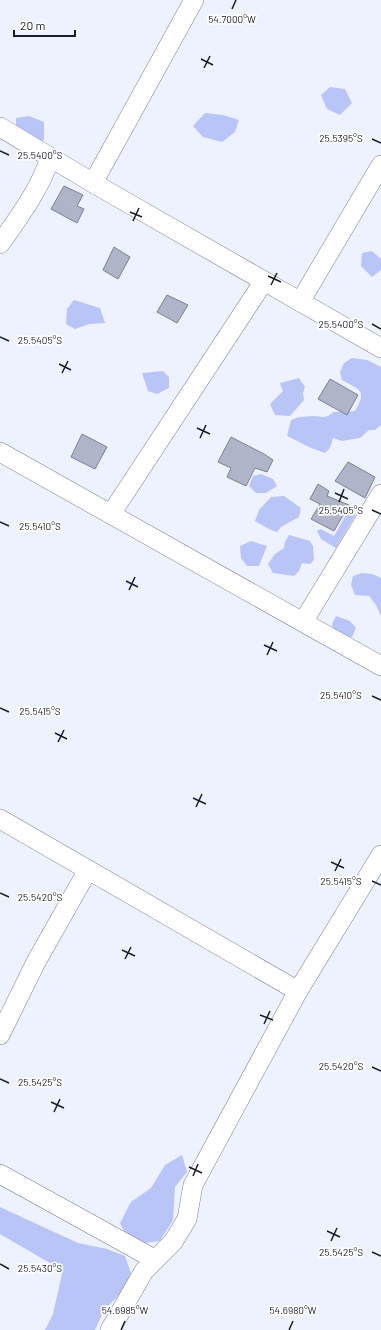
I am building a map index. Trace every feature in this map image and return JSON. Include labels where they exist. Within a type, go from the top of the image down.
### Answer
[{"type":"street","points":[[93,183],[194,0]]},
{"type":"street","points":[[0,127],[93,183],[381,348]]},
{"type":"street","points":[[0,244],[22,213],[45,172],[50,158]]},
{"type":"street","points":[[300,302],[381,165]]},
{"type":"street","points":[[111,514],[264,281]]},
{"type":"street","points":[[0,452],[381,666]]},
{"type":"street","points":[[304,622],[381,494]]},
{"type":"street","points":[[0,819],[298,991]]},
{"type":"street","points":[[110,1330],[144,1270],[173,1242],[187,1219],[193,1185],[298,991],[381,855]]},
{"type":"street","points":[[0,1035],[36,962],[88,870]]},
{"type":"street","points":[[0,1174],[154,1259]]},
{"type":"shaded area","points":[[330,87],[345,89],[352,103],[340,115],[327,109],[321,95]]},
{"type":"shaded area","points":[[205,113],[223,115],[239,120],[235,132],[222,142],[203,137],[193,126]]},
{"type":"shaded area","points":[[29,116],[44,122],[44,139],[38,148],[16,129],[16,118]]},
{"type":"shaded area","points":[[372,251],[381,259],[381,270],[372,277],[361,266],[362,253]]},
{"type":"shaded area","points":[[74,300],[100,308],[105,323],[89,324],[75,329],[66,324],[67,309]]},
{"type":"shaded area","points":[[352,358],[367,360],[381,367],[381,425],[375,430],[369,430],[360,438],[342,441],[333,438],[330,448],[325,453],[287,436],[291,420],[299,417],[324,417],[334,412],[355,411],[361,398],[360,391],[342,380],[340,372],[344,363]]},
{"type":"shaded area","points":[[163,371],[169,377],[169,388],[157,394],[148,391],[142,373]]},
{"type":"shaded area","points":[[299,378],[305,387],[303,393],[304,400],[290,416],[275,415],[270,404],[283,391],[280,383]]},
{"type":"shaded area","points":[[261,474],[273,479],[277,486],[266,493],[256,493],[249,486],[253,476]]},
{"type":"shaded area","points":[[284,496],[301,508],[299,517],[281,527],[277,532],[255,521],[259,510],[271,497]]},
{"type":"shaded area","points":[[350,508],[355,510],[355,516],[336,548],[321,539],[317,531],[321,529],[334,536]]},
{"type":"shaded area","points":[[289,535],[310,541],[313,546],[314,560],[310,564],[302,563],[299,571],[294,576],[273,573],[268,564],[275,554],[284,548],[285,542]]},
{"type":"shaded area","points":[[251,541],[267,546],[259,566],[247,566],[241,558],[240,546]]},
{"type":"shaded area","points":[[362,573],[372,574],[381,578],[381,616],[376,605],[369,596],[355,595],[351,585],[353,576]]},
{"type":"shaded area","points":[[336,616],[350,621],[356,628],[352,637],[342,640],[334,634],[332,624]]},
{"type":"shaded area","points":[[182,1155],[187,1172],[175,1187],[173,1220],[160,1241],[131,1245],[120,1223],[131,1202],[151,1188],[165,1165]]},
{"type":"shaded area","points":[[0,1207],[78,1243],[107,1249],[125,1256],[131,1273],[122,1292],[104,1310],[95,1330],[45,1330],[53,1314],[62,1274],[55,1266],[0,1234]]},
{"type":"building","points":[[64,186],[83,195],[77,206],[84,209],[77,223],[51,209]]},
{"type":"building","points":[[114,247],[130,257],[118,279],[103,270]]},
{"type":"building","points":[[167,295],[188,305],[177,323],[157,312]]},
{"type":"building","points":[[330,379],[358,395],[347,415],[318,399]]},
{"type":"building","points":[[82,434],[107,447],[95,469],[71,457]]},
{"type":"building","points":[[231,437],[273,460],[267,472],[255,468],[246,486],[227,477],[231,468],[218,462]]},
{"type":"building","points":[[348,462],[375,477],[365,498],[335,481]]},
{"type":"building","points":[[318,484],[329,491],[327,496],[349,505],[334,531],[311,519],[320,504],[310,499]]}]
